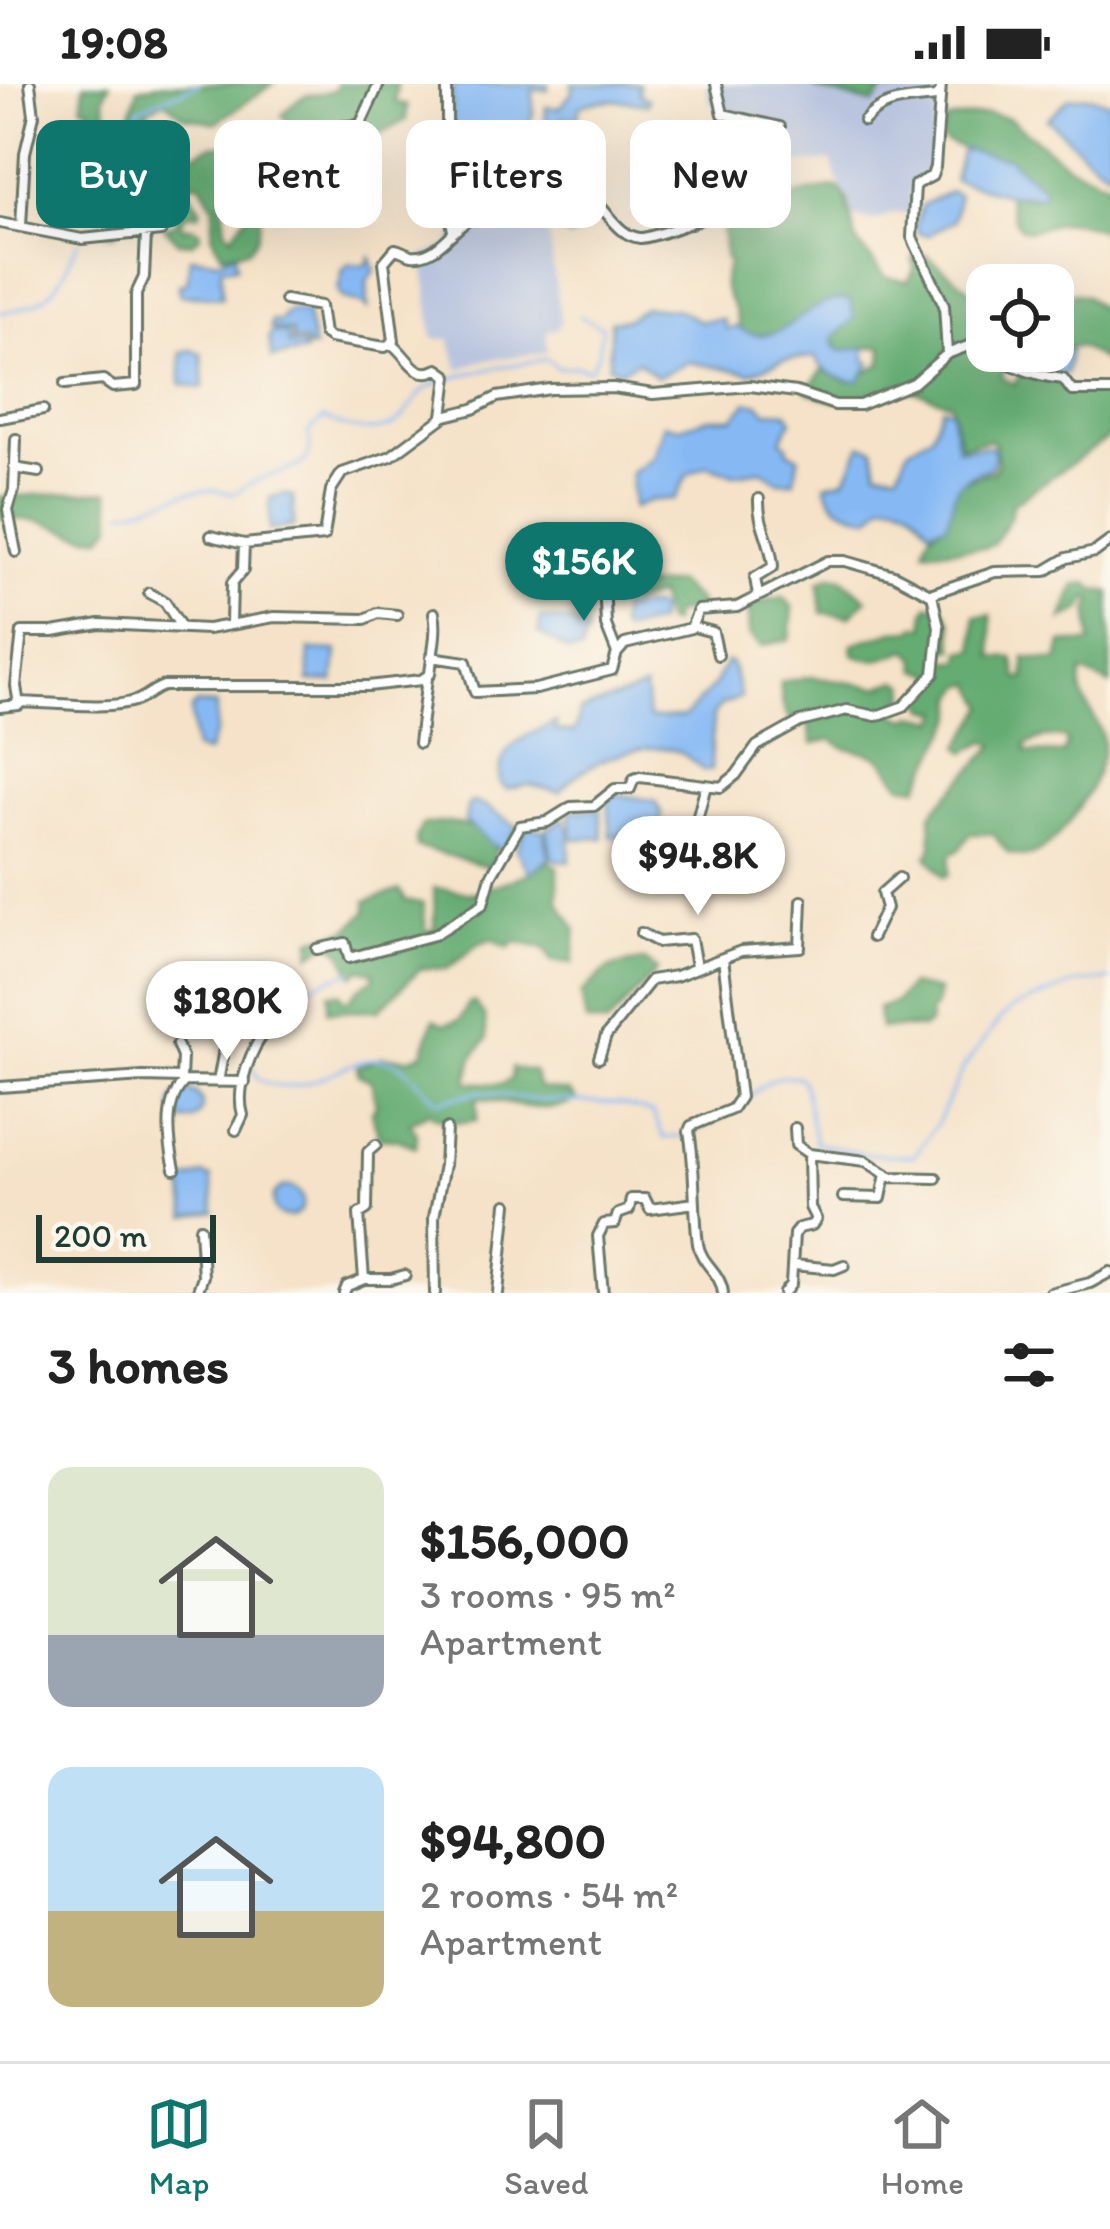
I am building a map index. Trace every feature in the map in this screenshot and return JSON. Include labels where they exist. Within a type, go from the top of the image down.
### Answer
[{"type":"street","points":[[22,226],[26,153],[34,115],[30,84]]},
{"type":"street","points":[[362,120],[379,84]]},
{"type":"street","points":[[447,84],[447,199],[453,231]]},
{"type":"street","points":[[716,84],[723,114],[749,120]]},
{"type":"street","points":[[864,121],[874,109],[935,97],[941,88]]},
{"type":"street","points":[[941,88],[935,167],[932,176],[915,185],[912,231],[944,305],[947,354]]},
{"type":"street","points":[[442,418],[448,376],[438,369],[418,372],[392,344],[384,262],[395,249],[415,255],[439,246],[453,231],[483,213],[563,200],[590,200],[622,231],[649,238],[677,228]]},
{"type":"street","points":[[0,223],[82,239],[161,231]]},
{"type":"street","points":[[65,384],[103,380],[113,387],[136,385],[136,294],[143,277],[146,234]]},
{"type":"street","points":[[285,300],[320,306],[322,329],[330,338],[380,347],[392,344]]},
{"type":"street","points":[[211,536],[244,544],[323,536],[331,490],[342,473],[391,456],[442,418],[497,397],[550,389],[613,388],[653,394],[757,386],[835,405],[860,405],[914,383],[947,354],[976,343],[1036,375],[1063,380],[1070,390],[1110,391]]},
{"type":"street","points":[[0,418],[44,410]]},
{"type":"street","points":[[16,439],[14,490],[8,510],[16,553]]},
{"type":"street","points":[[14,468],[39,472]]},
{"type":"street","points":[[758,596],[755,578],[773,567],[771,543],[758,525],[759,499]]},
{"type":"street","points":[[694,627],[698,610],[729,609],[836,560],[894,575],[932,594],[995,572],[1046,571],[1110,541]]},
{"type":"street","points":[[231,623],[232,583],[243,570],[244,544]]},
{"type":"street","points":[[431,657],[466,662],[475,692],[536,689],[612,670],[616,653],[606,625],[604,580],[561,584]]},
{"type":"street","points":[[149,593],[165,602],[181,627]]},
{"type":"street","points":[[316,949],[345,943],[349,958],[434,935],[483,904],[500,859],[526,823],[547,822],[574,806],[594,806],[615,789],[627,790],[634,779],[728,784],[757,746],[800,722],[848,710],[876,716],[904,706],[934,674],[939,627],[932,594]]},
{"type":"street","points":[[0,707],[19,706],[22,632],[100,624],[208,629],[274,617],[365,620],[378,613],[397,615]]},
{"type":"street","points":[[419,743],[437,626],[434,613]]},
{"type":"street","points":[[616,653],[636,639],[694,627],[713,632],[718,655]]},
{"type":"street","points":[[17,702],[127,702],[164,686],[368,686],[427,678]]},
{"type":"street","points":[[706,785],[696,850],[725,859],[730,875]]},
{"type":"street","points":[[872,938],[886,908],[882,893],[899,878]]},
{"type":"street","points":[[599,1058],[606,1036],[647,983],[750,949],[800,947],[802,902]]},
{"type":"street","points":[[641,933],[658,942],[691,939],[696,966]]},
{"type":"street","points":[[723,958],[740,1097],[732,1108],[691,1126],[690,1135],[700,1252],[720,1276],[723,1293]]},
{"type":"street","points":[[236,1130],[243,1115],[238,1101],[252,1051],[269,1026]]},
{"type":"street","points":[[218,1082],[227,1034]]},
{"type":"street","points":[[175,1169],[169,1144],[172,1107],[182,1081],[177,1045]]},
{"type":"street","points":[[0,1087],[245,1082]]},
{"type":"street","points":[[795,1128],[796,1145],[808,1154],[866,1161],[904,1180],[936,1178]]},
{"type":"street","points":[[435,1293],[434,1217],[446,1130]]},
{"type":"street","points":[[364,1279],[359,1214],[367,1209],[368,1152],[376,1145]]},
{"type":"street","points":[[784,1293],[790,1289],[794,1234],[816,1219],[810,1207],[808,1154]]},
{"type":"street","points":[[843,1197],[881,1198],[886,1174]]},
{"type":"street","points":[[603,1293],[598,1236],[604,1224],[615,1223],[618,1214],[629,1210],[631,1199],[645,1198],[650,1209],[694,1203]]},
{"type":"street","points":[[498,1293],[507,1204]]},
{"type":"street","points":[[197,1293],[203,1276],[200,1228]]},
{"type":"street","points":[[794,1265],[834,1269],[844,1265]]},
{"type":"street","points":[[1050,1293],[1090,1283],[1110,1272]]},
{"type":"street","points":[[344,1293],[347,1286],[364,1279],[405,1274]]},
{"type":"shaded area","points":[[706,84],[816,84],[816,89],[897,91],[938,88],[931,173],[911,186],[910,214],[894,213],[876,221],[851,218],[831,161],[791,162],[791,120],[720,115],[709,101]]},
{"type":"shaded area","points":[[458,228],[547,228],[561,322],[557,329],[547,331],[547,352],[480,361],[459,370],[450,339],[433,339],[423,255],[449,245]]},
{"type":"green space","points":[[84,84],[110,84],[104,97],[107,115],[113,115],[113,120],[78,120],[78,114],[87,115],[90,108],[82,105]]},
{"type":"green space","points":[[273,84],[214,123],[184,116],[165,101],[148,109],[146,120],[130,117],[138,88]]},
{"type":"green space","points":[[336,84],[397,84],[395,102],[407,106],[406,120],[382,133],[382,120],[286,120],[282,115],[304,96],[336,90]]},
{"type":"green space","points":[[816,84],[898,84],[897,91],[884,90],[873,104],[816,89]]},
{"type":"green space","points":[[988,114],[1009,118],[1069,166],[1110,183],[1110,233],[1072,222],[1023,230],[1007,194],[1036,198],[1043,189],[1019,169],[943,141],[947,120]]},
{"type":"green space","points":[[214,146],[214,206],[201,184],[190,185],[190,155]]},
{"type":"green space","points":[[839,189],[847,200],[856,240],[885,277],[908,281],[913,258],[926,255],[966,286],[966,372],[1003,372],[1001,377],[1015,384],[1020,372],[1027,372],[1059,382],[1066,390],[1110,393],[1110,437],[1012,504],[1010,518],[994,543],[984,548],[925,550],[930,533],[946,524],[958,483],[993,471],[998,462],[995,444],[989,440],[960,446],[951,403],[907,390],[854,402],[807,391],[822,370],[848,382],[882,363],[883,346],[840,351],[833,338],[802,317],[773,333],[739,330],[725,290],[729,263],[722,228],[791,228],[791,199]]},
{"type":"green space","points":[[190,193],[201,208],[199,214],[190,214]]},
{"type":"green space","points":[[214,206],[214,228],[226,228],[232,236],[237,228],[259,228],[249,249],[222,254],[212,236]]},
{"type":"green space","points":[[192,226],[200,231],[193,243],[178,242],[165,228]]},
{"type":"green space","points":[[1074,293],[1086,296],[1110,317],[1110,365],[1074,347]]},
{"type":"green space","points":[[109,491],[113,524],[102,537],[37,521],[0,519],[0,497]]},
{"type":"green space","points":[[618,573],[648,586],[677,583],[700,603],[673,614],[672,624],[665,623],[658,595],[635,603],[610,601],[607,580]]},
{"type":"green space","points":[[831,576],[842,578],[867,599],[850,616],[822,613],[819,582]]},
{"type":"green space","points":[[1087,583],[1110,592],[1110,685],[1082,672],[1080,682],[1103,742],[1089,790],[1066,826],[1040,851],[1025,856],[1008,853],[993,834],[970,834],[950,854],[949,874],[944,877],[927,856],[932,848],[931,813],[995,745],[986,741],[966,752],[960,746],[986,706],[974,683],[956,696],[956,716],[918,787],[902,785],[875,755],[843,747],[832,739],[813,744],[808,723],[791,722],[780,682],[812,677],[878,687],[897,680],[906,684],[907,696],[888,710],[907,719],[914,715],[937,720],[941,712],[927,709],[920,697],[935,677],[918,670],[916,657],[907,650],[869,659],[853,654],[852,644],[925,627],[929,605],[944,608],[952,622],[954,649],[940,651],[940,661],[961,661],[962,651],[975,650],[975,616],[991,615],[993,657],[1013,658],[1018,679],[1025,679],[1025,658],[1058,661],[1062,643],[1091,643],[1093,599],[1088,598],[1081,610],[1062,620],[1075,585]],"holes":[[[1045,737],[1065,738],[1063,754],[1027,752],[1026,745]]]},
{"type":"green space","points":[[784,597],[793,608],[790,639],[761,646],[749,635],[748,604]]},
{"type":"green space","points":[[447,822],[472,827],[497,848],[490,867],[417,847],[422,825]]},
{"type":"green space","points":[[548,861],[558,867],[558,900],[576,929],[573,963],[552,961],[544,948],[515,942],[509,948],[491,939],[447,969],[421,968],[379,1010],[328,1011],[329,993],[341,993],[343,1000],[349,1000],[374,979],[374,972],[360,969],[353,975],[340,949],[329,943],[311,954],[312,939],[347,930],[367,911],[366,901],[400,890],[406,901],[423,903],[426,932],[435,928],[434,888],[474,893],[530,873]]},
{"type":"green space","points":[[644,961],[657,970],[607,1025],[586,1022],[581,994],[608,970]]},
{"type":"green space","points":[[910,985],[938,991],[930,1022],[924,1028],[880,1028],[878,1008],[895,1003]]},
{"type":"green space","points":[[474,1002],[485,1017],[487,1039],[473,1057],[467,1082],[502,1084],[511,1079],[512,1068],[533,1071],[539,1088],[569,1092],[576,1100],[541,1108],[477,1098],[477,1120],[446,1121],[429,1112],[410,1123],[417,1133],[416,1147],[380,1138],[371,1113],[376,1105],[371,1081],[359,1075],[357,1067],[381,1057],[411,1058],[423,1053],[434,1019],[445,1024],[460,1020]]},
{"type":"water","points":[[452,84],[549,84],[547,90],[533,89],[531,120],[452,120]]},
{"type":"water","points":[[572,84],[639,84],[639,94],[649,100],[647,104],[587,103],[580,106],[578,117],[545,120],[546,107],[560,108],[573,91]]},
{"type":"water","points":[[1090,96],[1110,103],[1110,171],[1047,119],[1069,98]]},
{"type":"water","points":[[962,149],[1008,158],[1044,189],[1041,196],[1007,194],[954,180]]},
{"type":"water","points":[[951,191],[958,195],[954,220],[929,235],[920,234],[915,227],[922,205]]},
{"type":"water","points":[[562,228],[578,228],[569,237]]},
{"type":"water","points":[[231,254],[237,266],[221,268],[222,297],[180,295],[190,257],[221,260]]},
{"type":"water","points":[[370,257],[375,270],[367,281],[368,309],[342,298],[338,290],[343,269],[349,264],[367,265]]},
{"type":"water","points":[[836,300],[850,300],[854,318],[833,338],[834,345],[840,351],[865,347],[866,360],[871,363],[859,381],[833,375],[815,357],[783,360],[751,373],[688,362],[657,377],[638,361],[621,370],[609,366],[611,321],[627,319],[645,307],[679,310],[700,321],[723,319],[726,329],[737,327],[765,335]]},
{"type":"water","points":[[289,310],[306,312],[314,348],[292,341],[292,332],[270,328],[272,321],[279,322]]},
{"type":"water","points":[[287,333],[289,345],[304,346],[305,352],[272,358],[269,336]]},
{"type":"water","points":[[181,352],[202,354],[204,386],[200,388],[181,384]]},
{"type":"water","points":[[748,402],[766,411],[787,412],[792,420],[781,440],[799,457],[794,481],[778,481],[762,470],[734,474],[707,465],[687,475],[675,499],[652,500],[633,508],[631,473],[653,457],[664,424],[680,427],[709,418],[733,418]]},
{"type":"water","points":[[942,407],[951,409],[957,449],[992,446],[995,457],[990,468],[961,482],[946,524],[930,529],[916,512],[899,502],[883,503],[870,517],[836,504],[825,484],[846,479],[861,445],[874,448],[878,470],[898,472],[909,448],[931,435]]},
{"type":"water","points":[[293,497],[294,526],[270,530],[270,498]]},
{"type":"water","points":[[621,609],[659,609],[657,623],[623,631],[619,627]]},
{"type":"water","points":[[540,618],[571,622],[587,632],[581,651],[569,652],[539,633]]},
{"type":"water","points":[[309,650],[337,651],[334,682],[309,681]]},
{"type":"water","points":[[726,662],[731,663],[741,697],[721,705],[713,715],[711,770],[704,771],[681,753],[650,748],[597,763],[560,792],[529,785],[507,789],[500,784],[503,760],[524,738],[556,722],[556,731],[575,732],[580,711],[645,688],[648,719],[684,717],[715,684]]},
{"type":"water","points":[[197,704],[216,705],[216,731],[207,753],[194,750],[191,710]]},
{"type":"water","points":[[617,794],[656,801],[662,814],[658,830],[611,837],[608,797]]},
{"type":"water","points":[[472,802],[517,826],[505,849],[492,845],[465,821]]},
{"type":"water","points":[[600,810],[603,838],[573,839],[570,813]]},
{"type":"water","points":[[564,818],[570,862],[552,859],[547,829]]},
{"type":"water","points":[[527,826],[544,831],[549,858],[530,873],[516,850]]},
{"type":"water","points":[[187,1091],[198,1095],[202,1106],[198,1117],[187,1121],[176,1117],[172,1106],[176,1095]]},
{"type":"water","points":[[203,1175],[211,1178],[215,1212],[187,1217],[183,1182]]},
{"type":"water","points":[[288,1187],[299,1191],[303,1202],[299,1213],[288,1217],[277,1213],[273,1202],[277,1191]]},
{"type":"waterway","points":[[83,234],[114,222],[115,183],[134,154],[138,109],[198,84]]},
{"type":"waterway","points":[[0,313],[43,299],[65,272],[78,242]]},
{"type":"waterway","points":[[123,511],[188,492],[233,494],[307,459],[308,432],[324,418],[353,428],[386,428],[403,417],[425,390],[449,379],[547,359],[558,368],[589,370],[598,355],[602,327],[580,316]]},
{"type":"waterway","points":[[272,1025],[283,1000],[299,1000],[311,985],[353,971]]},
{"type":"waterway","points":[[736,1108],[771,1080],[798,1077],[803,1081],[815,1142],[863,1154],[914,1156],[935,1126],[964,1067],[1002,1017],[1013,1008],[1077,983],[1110,980]]},
{"type":"waterway","points":[[252,1065],[258,1079],[277,1086],[296,1085],[379,1058],[401,1066],[438,1101],[479,1092],[620,1104],[653,1113],[664,1138],[685,1136]]},
{"type":"waterway","points":[[694,1132],[723,1117]]}]
